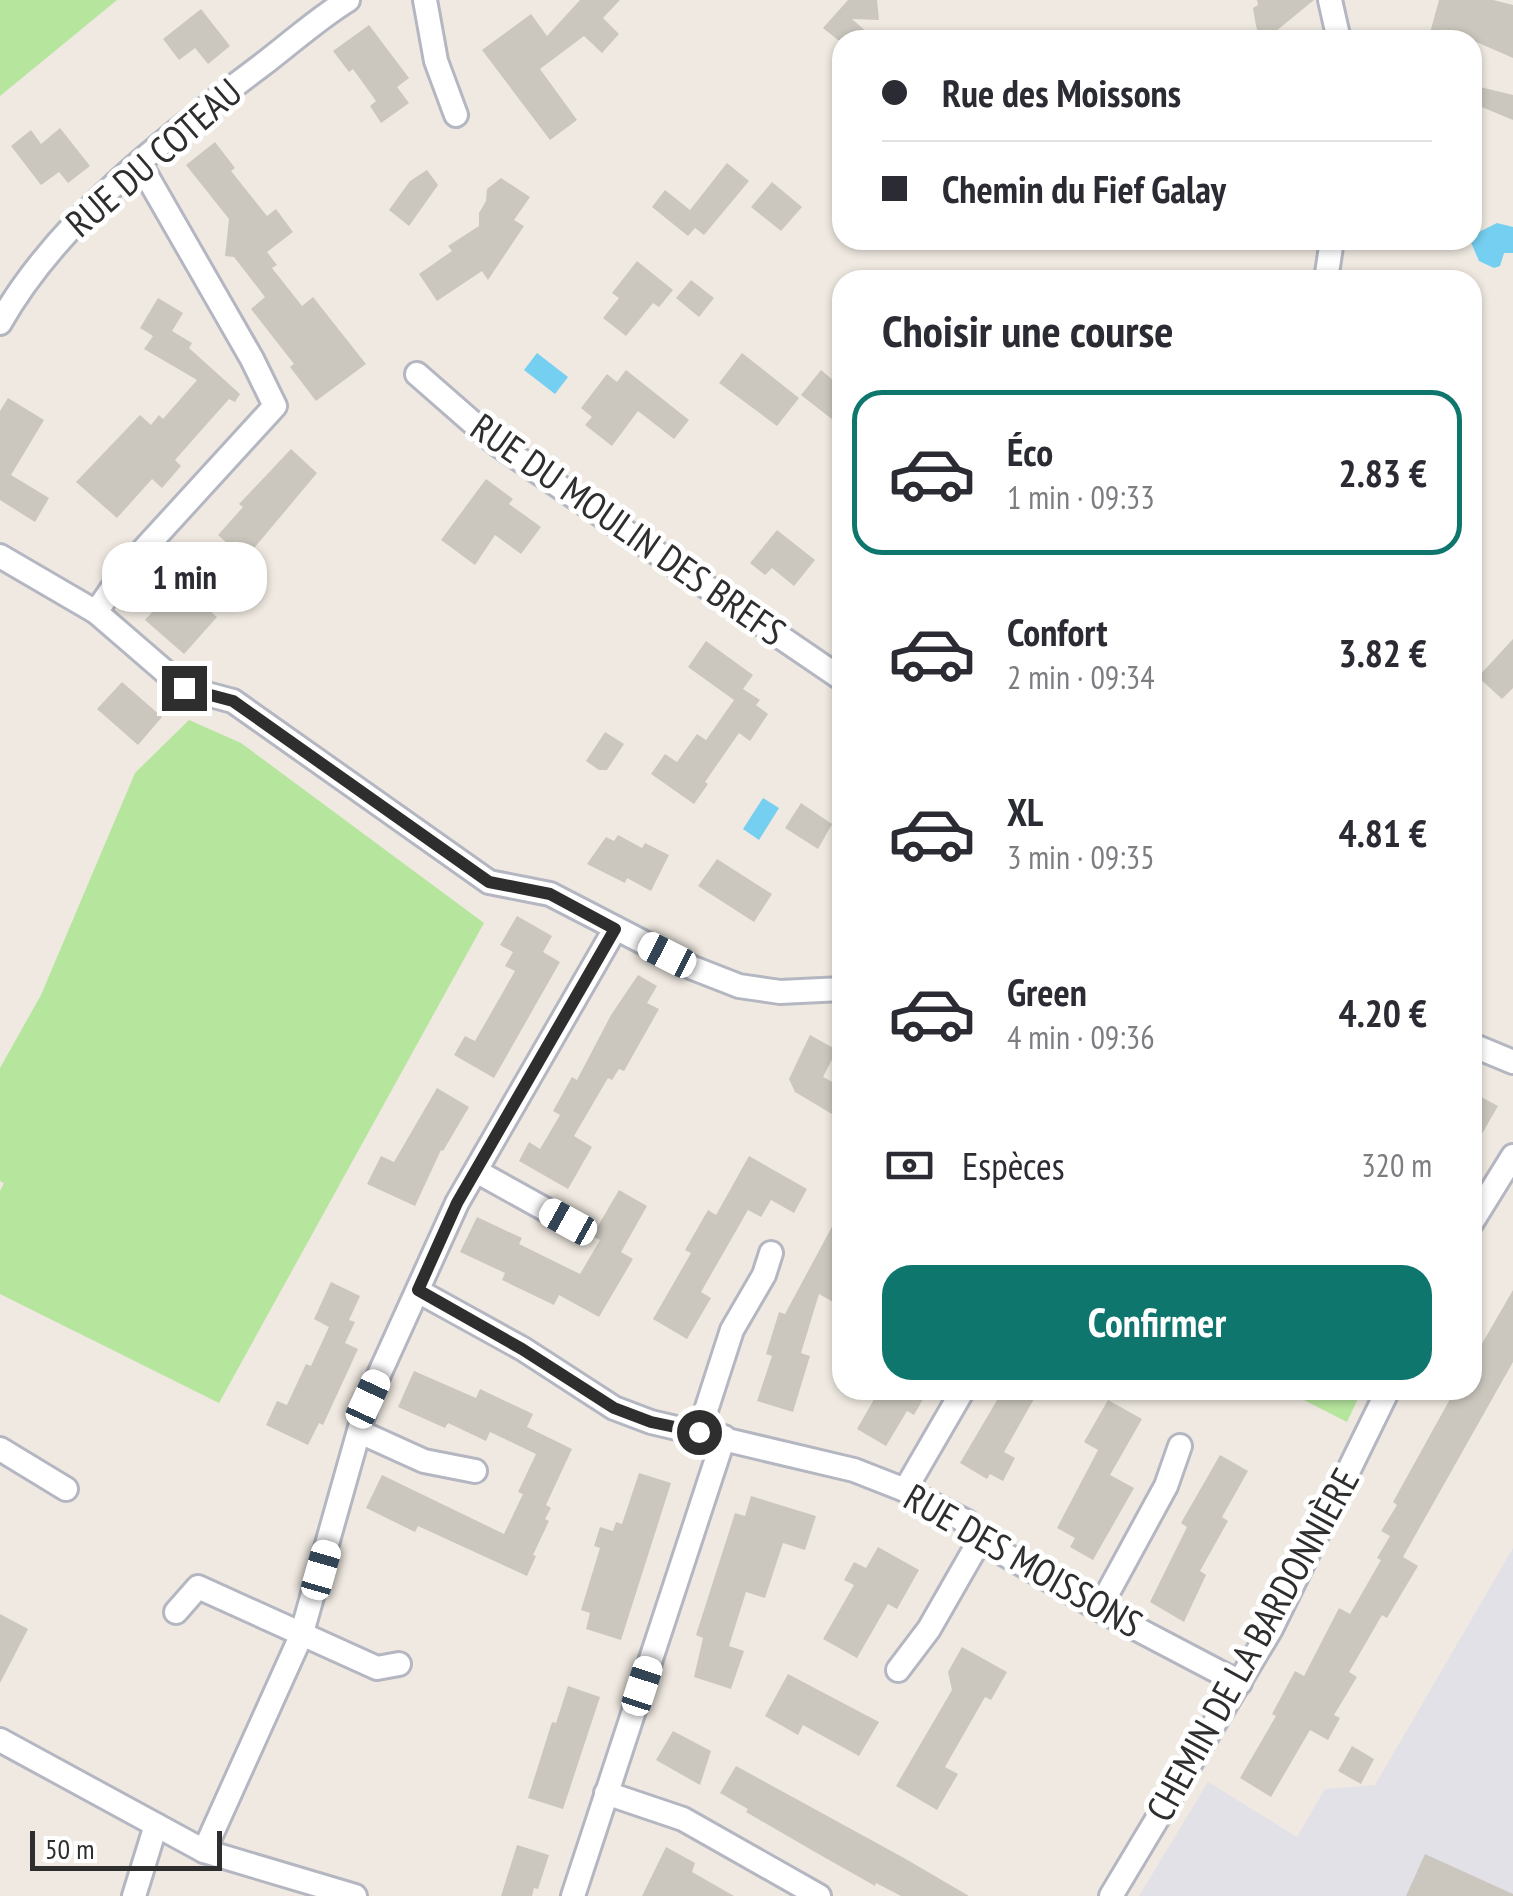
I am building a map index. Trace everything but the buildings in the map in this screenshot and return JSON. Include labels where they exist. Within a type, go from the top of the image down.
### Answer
[{"type":"street","name":"RUE DU COTEAU","points":[[0,323],[14,297],[64,237],[180,126],[348,0]]},
{"type":"street","points":[[425,0],[436,61],[456,115]]},
{"type":"street","points":[[1330,0],[1337,30]]},
{"type":"street","points":[[96,612],[125,570],[275,406],[140,164]]},
{"type":"street","name":"RUE DU MOULIN DES BREFS","points":[[417,374],[497,444],[832,672]]},
{"type":"street","points":[[0,556],[96,612],[184,688],[233,701],[489,882],[550,894],[692,968],[739,986],[780,992],[832,989]]},
{"type":"street","points":[[204,1851],[301,1636],[368,1399],[457,1203],[615,929]]},
{"type":"street","points":[[1482,1049],[1513,1062]]},
{"type":"street","points":[[1482,1206],[1513,1156]]},
{"type":"street","points":[[476,1171],[568,1222]]},
{"type":"street","points":[[699,1432],[732,1330],[764,1275],[772,1253]]},
{"type":"street","name":"RUE DES MOISSONS","points":[[418,1290],[522,1349],[614,1408],[651,1422],[854,1470],[906,1490],[967,1522],[980,1540],[1099,1610],[1240,1683]]},
{"type":"street","points":[[906,1490],[957,1400]]},
{"type":"street","name":"CHEMIN DE LA BARDONNIÈRE","points":[[1111,1896],[1240,1683],[1316,1542],[1383,1400]]},
{"type":"street","points":[[360,1432],[424,1461],[475,1472]]},
{"type":"street","points":[[573,1896],[724,1438]]},
{"type":"street","points":[[1099,1610],[1166,1486],[1180,1446]]},
{"type":"street","points":[[0,1449],[66,1489]]},
{"type":"street","points":[[898,1670],[928,1629],[980,1540]]},
{"type":"street","points":[[176,1612],[198,1587],[377,1668],[399,1664]]},
{"type":"street","points":[[0,1740],[204,1851],[355,1896]]},
{"type":"street","points":[[606,1793],[683,1819],[819,1896]]},
{"type":"street","points":[[134,1896],[156,1825]]},
{"type":"shaded area","points":[[1513,1548],[1513,1896],[1139,1896],[1208,1782],[1297,1837],[1325,1789],[1375,1785]]},
{"type":"green space","points":[[0,0],[117,0],[0,96]]},
{"type":"green space","points":[[189,720],[241,743],[484,923],[219,1403],[0,1294],[0,1191],[4,1183],[0,1181],[0,1068],[41,995],[135,773]]},
{"type":"green space","points":[[1304,1400],[1357,1400],[1347,1422]]},
{"type":"water","points":[[1497,223],[1513,227],[1513,253],[1504,253],[1500,266],[1494,268],[1479,261],[1474,250],[1482,250],[1482,230]]},
{"type":"water","points":[[537,353],[568,377],[555,394],[524,370]]},
{"type":"water","points":[[763,798],[779,808],[759,840],[743,829]]},
{"type":"route","points":[[184,688],[233,701],[489,882],[550,894],[615,929],[457,1203],[418,1290],[522,1349],[614,1408],[651,1422],[699,1432]]}]
